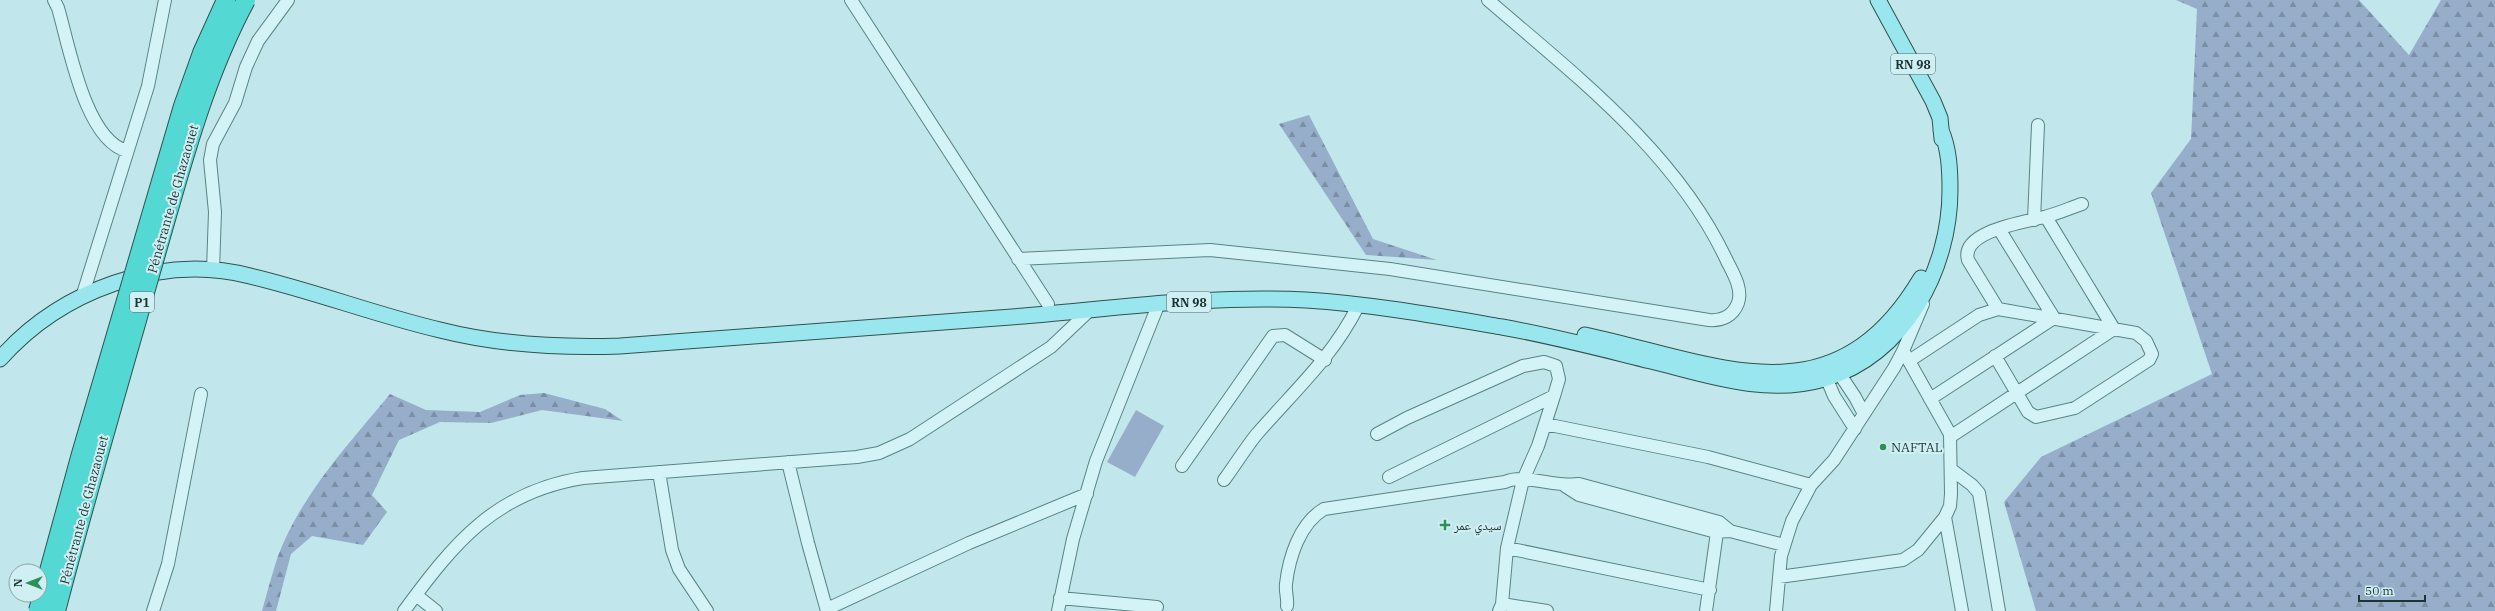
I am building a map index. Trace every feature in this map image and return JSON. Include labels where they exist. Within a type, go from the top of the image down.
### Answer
[{"type":"highway","name":"Pénétrante de Ghazaouet","points":[[38,611],[80,454],[182,106],[202,53],[226,0]]},
{"type":"highway","name":"Pénétrante de Ghazaouet","points":[[56,611],[118,385],[189,143],[213,72],[246,0]]},
{"type":"main road","name":"RN 98","points":[[0,359],[42,321],[82,297],[113,284],[146,275],[179,270],[213,270],[250,276],[279,278],[464,327],[506,334],[548,338],[620,337],[1048,304],[1241,291],[1314,292],[1537,325],[1625,343],[1742,372],[1789,373],[1830,370],[1882,329],[1906,300],[1927,267],[1940,231],[1944,206],[1940,118],[1929,92],[1878,0]]},
{"type":"main road","name":"RN 98","points":[[250,276],[440,330],[492,341],[550,347],[620,346],[1090,310],[1159,303],[1279,299],[1358,306],[1536,334],[1742,384],[1788,386],[1830,370],[1863,362],[1891,338],[1908,318],[1930,284],[1944,246],[1950,207],[1949,155],[1941,130]]},
{"type":"street","points":[[54,0],[58,8],[92,116],[113,144],[127,151]]},
{"type":"street","points":[[82,297],[148,86],[165,0]]},
{"type":"street","points":[[213,270],[215,217],[210,160],[213,144],[235,103],[246,67],[258,41],[273,17],[288,0]]},
{"type":"street","points":[[851,0],[1048,304]]},
{"type":"street","points":[[1018,259],[1210,250],[1390,269],[1709,320],[1720,320],[1730,315],[1739,301],[1738,284],[1718,242],[1682,188],[1653,152],[1621,119],[1569,70],[1488,0]]},
{"type":"street","points":[[2034,220],[2038,125]]},
{"type":"street","points":[[1998,309],[1968,260],[1967,253],[1969,246],[1977,239],[1999,229],[2046,217],[2082,204]]},
{"type":"street","points":[[2046,217],[2114,329]]},
{"type":"street","points":[[1999,229],[2054,318]]},
{"type":"street","points":[[1776,611],[1784,545],[1792,521],[1811,485],[1834,460],[1864,414],[1906,356],[1930,284]]},
{"type":"street","points":[[1058,611],[1073,539],[1096,461],[1159,303]]},
{"type":"street","points":[[1142,305],[1149,313],[1151,323]]},
{"type":"street","points":[[1224,480],[1256,436],[1325,360],[1343,334],[1358,306]]},
{"type":"street","points":[[1906,356],[1979,315],[1998,309],[2136,333],[2143,338],[2152,354],[2149,360],[2079,405],[2066,411],[2033,416],[2028,412],[1995,356]]},
{"type":"street","points":[[404,611],[466,534],[492,513],[520,496],[567,481],[868,455],[900,444],[1051,347],[1090,310]]},
{"type":"street","points":[[1930,399],[2054,318]]},
{"type":"street","points":[[1950,437],[2114,329]]},
{"type":"street","points":[[1182,466],[1273,336],[1285,335],[1325,360]]},
{"type":"street","points":[[1779,577],[1903,560],[1918,550],[1945,516],[1951,500],[1952,470],[1950,437],[1906,356]]},
{"type":"street","points":[[1377,434],[1407,418],[1532,364],[1544,362],[1556,366],[1558,379],[1554,396],[1534,458],[1523,480],[1507,548],[1501,607],[1547,611]]},
{"type":"street","points":[[1830,370],[1864,414]]},
{"type":"street","points":[[1830,370],[1855,429]]},
{"type":"street","points":[[153,611],[168,564],[201,394]]},
{"type":"street","points":[[1389,477],[1554,396]]},
{"type":"street","points":[[1545,424],[1708,457],[1811,485]]},
{"type":"street","points":[[788,462],[808,543],[827,610],[970,543],[1087,494]]},
{"type":"street","points":[[1952,470],[1972,485],[1979,493],[1999,611]]},
{"type":"street","points":[[659,472],[672,550],[680,569],[707,611]]},
{"type":"street","points":[[1287,606],[1286,586],[1290,559],[1309,520],[1324,509],[1505,482],[1513,478],[1565,486],[1579,484],[1730,531],[1784,545]]},
{"type":"street","points":[[1945,516],[1962,611]]},
{"type":"street","points":[[1706,611],[1718,527]]},
{"type":"street","points":[[1507,548],[1710,590]]},
{"type":"street","points":[[416,595],[436,611]]},
{"type":"street","points":[[1060,598],[1157,607]]},
{"type":"green space","points":[[2176,0],[2359,0],[2409,55],[2441,0],[2495,0],[2495,611],[2036,611],[2004,502],[2041,457],[2212,374],[2151,193],[2191,139],[2197,9]]},
{"type":"green space","points":[[1309,115],[1373,239],[1437,260],[1366,255],[1279,124]]},
{"type":"green space","points":[[544,393],[605,409],[623,421],[542,410],[491,423],[440,422],[399,440],[372,495],[387,512],[363,545],[312,536],[291,554],[276,611],[262,611],[278,556],[300,511],[328,470],[390,394],[426,410],[480,412],[520,395]]},
{"type":"green space","points":[[1136,410],[1164,426],[1135,477],[1107,462]]},
{"type":"place","name":"NAFTAL","points":[[1883,447]]},
{"type":"place","name":"سيدي عمر","points":[[1445,525]]}]
